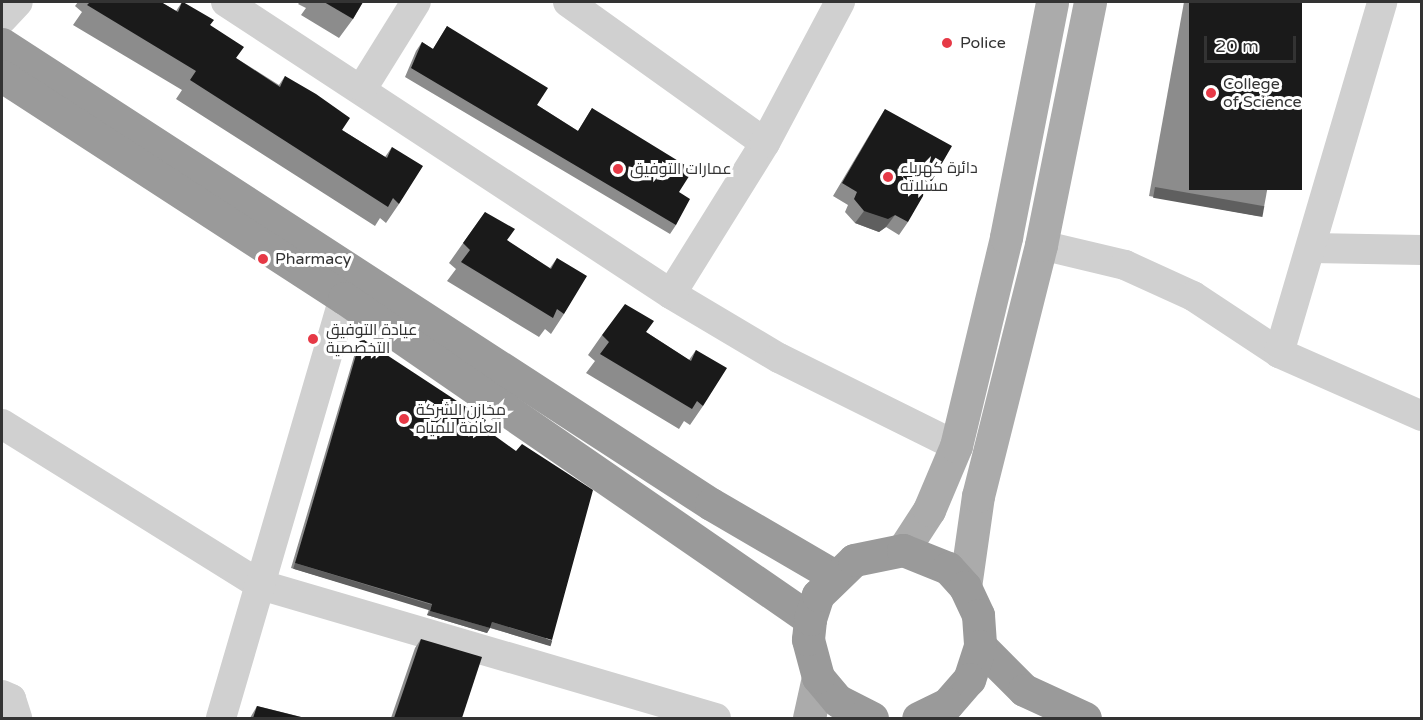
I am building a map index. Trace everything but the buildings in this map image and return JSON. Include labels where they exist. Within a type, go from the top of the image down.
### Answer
[{"type":"highway","points":[[2,44],[711,504],[833,575]]},
{"type":"highway","points":[[2,76],[344,298],[810,619]]},
{"type":"highway","points":[[866,718],[838,701],[818,677],[810,648],[810,619],[833,575],[877,551],[903,550],[948,568],[965,586],[978,615],[980,646],[969,679],[947,704],[918,718]]},
{"type":"highway","points":[[980,646],[1024,690],[1085,718]]},
{"type":"main road","points":[[903,550],[929,510],[956,446],[1006,237],[1052,2]]},
{"type":"main road","points":[[965,586],[978,496],[1041,245],[1090,2]]},
{"type":"main road","points":[[809,718],[818,677]]},
{"type":"street","points":[[2,19],[18,2]]},
{"type":"street","points":[[226,2],[363,87],[671,294],[779,358],[956,446]]},
{"type":"street","points":[[363,87],[416,2]]},
{"type":"street","points":[[568,2],[765,143]]},
{"type":"street","points":[[671,294],[765,143],[840,2]]},
{"type":"street","points":[[1279,353],[1312,248],[1382,2]]},
{"type":"street","points":[[1041,245],[1125,265],[1193,296],[1279,353],[1422,416]]},
{"type":"street","points":[[1312,248],[1422,250]]},
{"type":"street","points":[[221,718],[344,298]]},
{"type":"street","points":[[2,424],[261,585],[716,718]]},
{"type":"street","points":[[2,695],[11,699],[17,718]]},
{"type":"place","name":"Police","points":[[947,43]]},
{"type":"place","name":"College of Science","points":[[1211,93]]},
{"type":"place","name":"عمارات التوفيق","points":[[618,169]]},
{"type":"place","name":"دائرة كهرباء مسلاته","points":[[888,177]]},
{"type":"place","name":"Pharmacy","points":[[263,259]]},
{"type":"place","name":"عيادة التوفيق التخصصية","points":[[313,339]]},
{"type":"place","name":"مخازن الشركة العامة للمياه","points":[[404,419]]}]
